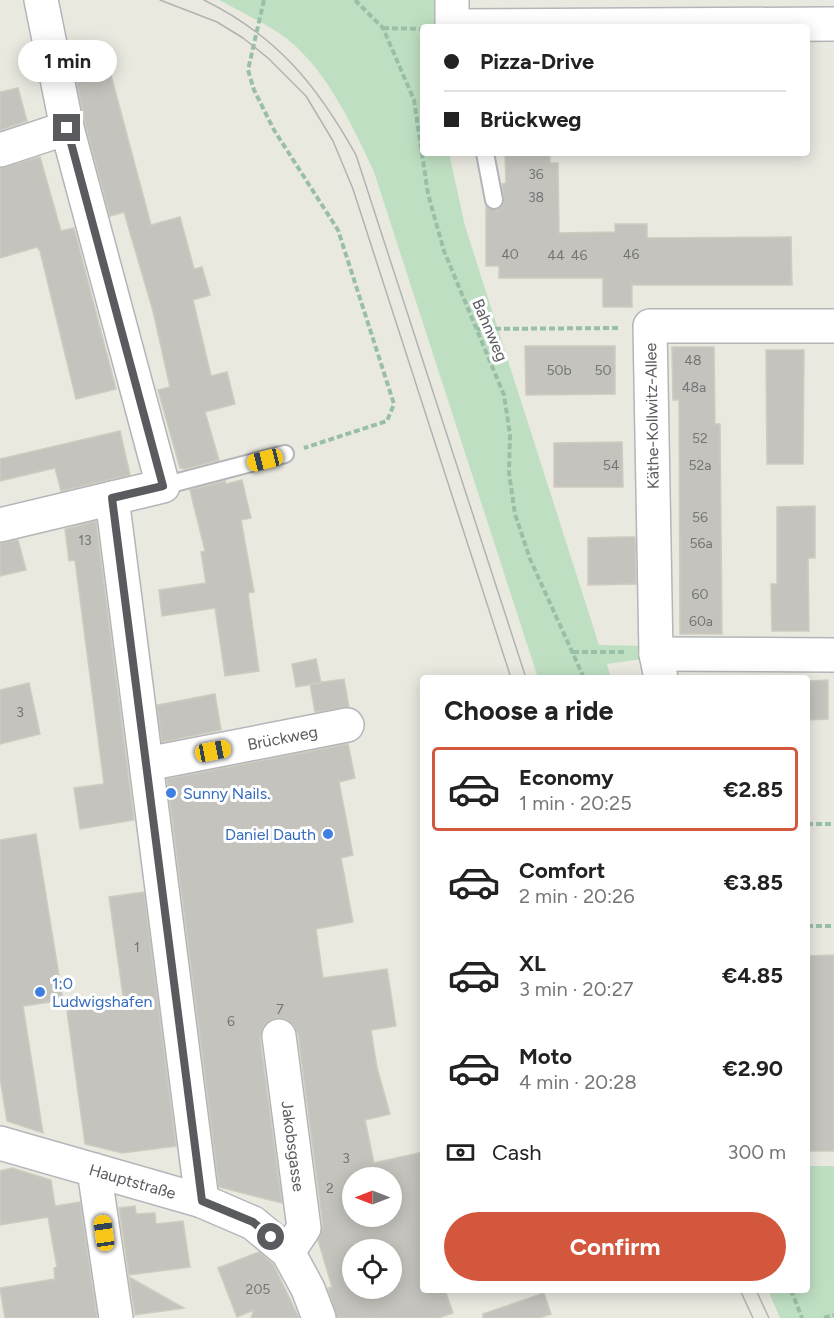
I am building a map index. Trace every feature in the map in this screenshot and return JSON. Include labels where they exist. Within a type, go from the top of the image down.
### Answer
[{"type":"street","points":[[0,525],[163,486],[67,128],[41,0]]},
{"type":"street","points":[[452,0],[452,24]]},
{"type":"street","points":[[810,24],[834,24]]},
{"type":"street","points":[[0,150],[67,128]]},
{"type":"street","name":"Käthe-Kollwitz-Allee","points":[[659,666],[651,326],[834,326]]},
{"type":"street","points":[[112,498],[202,1201]]},
{"type":"street","points":[[659,666],[834,655]]},
{"type":"street","name":"Brückweg","points":[[147,764],[347,725]]},
{"type":"street","name":"Jakobsgasse","points":[[279,1036],[304,1228],[288,1252]]},
{"type":"street","name":"Hauptstraße","points":[[0,1143],[202,1201],[253,1222],[288,1252],[308,1289],[319,1318]]},
{"type":"street","points":[[94,1170],[116,1318]]},
{"type":"lane","points":[[486,156],[495,200]]},
{"type":"lane","points":[[163,486],[285,454]]},
{"type":"path","points":[[264,0],[248,70],[254,90],[274,130],[338,230],[394,405],[387,421],[285,454]]},
{"type":"path","name":"Bahnweg","points":[[355,0],[382,28],[414,100],[420,140]]},
{"type":"path","points":[[382,28],[420,29]]},
{"type":"path","name":"Bahnweg","points":[[422,156],[428,194],[444,251],[504,395],[515,514],[530,559],[583,675]]},
{"type":"path","points":[[477,329],[651,326]]},
{"type":"path","points":[[573,652],[642,652],[659,666]]},
{"type":"path","points":[[810,824],[834,825]]},
{"type":"path","points":[[810,926],[834,926]]},
{"type":"path","points":[[792,1293],[802,1318]]},
{"type":"path","points":[[824,1318],[834,1315]]},
{"type":"green space","points":[[219,0],[441,0],[441,24],[420,24],[420,156],[450,156],[465,226],[599,645],[646,646],[649,658],[607,664],[610,675],[537,675],[374,172],[346,115],[323,78],[295,45],[257,20]]},
{"type":"green space","points":[[810,1166],[834,1166],[834,1318],[780,1318],[769,1293],[810,1293]]},
{"type":"building","points":[[107,60],[151,225],[180,217],[194,269],[202,267],[210,295],[193,300],[211,376],[227,372],[235,404],[205,412],[219,460],[185,469],[180,468],[158,390],[170,387],[153,311],[124,212],[110,216],[85,124],[74,69]]},
{"type":"building","points":[[18,88],[27,121],[0,130],[0,92]]},
{"type":"building","points":[[505,156],[550,156],[550,163],[558,163],[559,233],[615,232],[615,224],[647,224],[647,238],[791,237],[792,285],[632,285],[632,307],[603,307],[603,278],[499,278],[499,266],[486,266],[486,207],[497,210],[504,204],[502,184],[506,183]]},
{"type":"building","points":[[40,157],[61,231],[74,228],[116,389],[76,399],[40,251],[37,247],[0,258],[0,168]]},
{"type":"building","points":[[525,346],[615,346],[615,394],[526,395]]},
{"type":"building","points":[[672,347],[714,347],[715,424],[720,424],[722,634],[680,634],[679,400],[673,400]]},
{"type":"building","points":[[766,350],[804,350],[803,464],[767,464]]},
{"type":"building","points":[[120,431],[130,475],[61,491],[55,468],[0,481],[0,459]]},
{"type":"building","points":[[622,442],[623,487],[554,487],[554,443]]},
{"type":"building","points":[[242,480],[251,518],[241,520],[254,592],[248,593],[259,671],[225,676],[215,608],[162,616],[159,590],[206,583],[201,552],[205,551],[190,490],[225,481],[226,484]]},
{"type":"building","points":[[815,506],[815,558],[808,558],[809,631],[772,631],[771,584],[777,584],[777,507]]},
{"type":"building","points":[[96,521],[134,820],[80,829],[74,788],[104,784],[75,560],[69,561],[65,529]]},
{"type":"building","points":[[635,537],[636,584],[588,585],[588,538]]},
{"type":"building","points":[[18,540],[26,570],[0,576],[0,543]]},
{"type":"building","points":[[316,659],[321,683],[296,687],[292,664]]},
{"type":"building","points":[[344,679],[349,707],[315,712],[310,684]]},
{"type":"building","points":[[828,680],[828,719],[810,720],[810,681]]},
{"type":"building","points":[[29,683],[40,734],[0,744],[0,690]]},
{"type":"building","points":[[215,694],[221,730],[162,742],[157,705]]},
{"type":"building","points":[[348,744],[355,778],[339,782],[353,855],[341,858],[353,922],[316,929],[323,978],[387,969],[396,1026],[371,1030],[377,1068],[390,1114],[365,1120],[374,1163],[420,1153],[420,1293],[446,1293],[453,1313],[438,1318],[337,1318],[328,1288],[332,1287],[318,1240],[323,1226],[298,1034],[293,1024],[286,1019],[276,1018],[267,1022],[260,1038],[282,1203],[219,1187],[167,779]]},
{"type":"building","points":[[36,834],[63,1000],[23,1006],[43,1133],[7,1121],[0,1078],[0,840]]},
{"type":"building","points":[[144,892],[176,1146],[122,1153],[85,1144],[67,1011],[124,1003],[109,897]]},
{"type":"building","points":[[834,955],[834,1151],[810,1151],[810,956]]},
{"type":"building","points":[[12,1168],[51,1180],[55,1206],[80,1202],[97,1318],[5,1318],[0,1288],[55,1279],[54,1268],[57,1267],[48,1217],[0,1225],[0,1171]]},
{"type":"building","points":[[135,1206],[136,1214],[155,1213],[156,1224],[183,1221],[190,1267],[129,1275],[119,1208]]},
{"type":"building","points":[[259,1252],[273,1264],[299,1318],[251,1318],[254,1310],[237,1317],[218,1268]]},
{"type":"building","points":[[129,1277],[184,1308],[135,1315]]},
{"type":"building","points":[[544,1293],[551,1314],[539,1318],[483,1318],[483,1314]]},
{"type":"tram line","points":[[160,0],[217,22],[243,38],[268,58],[306,96],[333,141],[353,189],[510,675]]},
{"type":"tram line","points":[[204,0],[253,30],[293,65],[326,106],[356,155],[525,675]]},
{"type":"tram line","points":[[741,1293],[753,1318]]},
{"type":"tram line","points":[[757,1293],[769,1318]]},
{"type":"place","name":"Sunny Nails.","points":[[171,793]]},
{"type":"place","name":"Daniel Dauth","points":[[328,834]]},
{"type":"place","name":"1:0 Ludwigshafen","points":[[40,992]]},
{"type":"route","points":[[67,128],[163,486],[112,498],[202,1201],[253,1222],[271,1237]]}]
